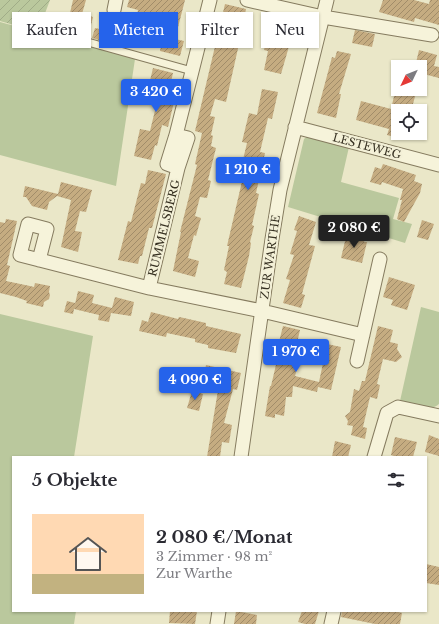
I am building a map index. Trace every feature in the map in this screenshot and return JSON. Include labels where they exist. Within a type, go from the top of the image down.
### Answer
[{"type":"street","name":"RUMMELSBERG","points":[[149,288],[178,168],[188,138],[176,134],[210,0]]},
{"type":"street","points":[[247,0],[322,17],[432,35]]},
{"type":"street","name":"ZUR WARTHE","points":[[241,456],[280,190],[327,0]]},
{"type":"street","name":"LESTEWEG","points":[[295,127],[439,166]]},
{"type":"street","points":[[356,361],[380,259]]},
{"type":"street","name":"RUMMELSBERG","points":[[39,260],[149,288],[262,311]]},
{"type":"street","name":"ZUR WARTHE","points":[[262,311],[362,335]]},
{"type":"street","points":[[374,456],[387,413],[398,407],[439,416]]},
{"type":"street","points":[[217,624],[219,612]]},
{"type":"street","points":[[331,624],[334,612]]},
{"type":"lane","points":[[91,43],[192,70]]},
{"type":"green space","points":[[0,0],[50,0],[46,12],[12,12],[12,24],[0,21]]},
{"type":"green space","points":[[0,22],[12,25],[12,48],[91,47],[135,59],[116,186],[0,155]]},
{"type":"green space","points":[[309,135],[349,147],[341,182],[399,198],[393,219],[412,224],[405,243],[288,207],[304,139]]},
{"type":"green space","points":[[421,307],[439,312],[439,404],[431,407],[421,407],[400,401]]},
{"type":"green space","points":[[0,314],[93,336],[74,456],[12,456],[12,612],[76,612],[74,624],[0,624]]},
{"type":"building","points":[[73,0],[86,0],[83,12],[70,12]]},
{"type":"building","points":[[129,0],[185,0],[178,27],[178,12],[138,12],[138,10],[127,7]]},
{"type":"building","points":[[383,0],[414,0],[429,4],[430,0],[439,0],[439,25],[415,18],[414,22],[379,12]]},
{"type":"building","points":[[225,4],[246,9],[245,12],[223,12]]},
{"type":"building","points":[[95,28],[99,29],[99,40],[92,38]]},
{"type":"building","points":[[355,30],[375,34],[372,47],[352,43]]},
{"type":"building","points":[[178,40],[184,41],[180,56],[160,51],[161,48],[178,48]]},
{"type":"building","points":[[215,48],[238,48],[226,102],[215,99],[210,116],[215,117],[211,135],[213,136],[211,146],[216,148],[208,180],[211,181],[207,198],[200,197],[195,216],[201,218],[196,236],[194,235],[188,258],[199,261],[195,277],[173,271],[180,232],[197,165],[195,164],[202,133],[195,131]]},
{"type":"building","points":[[264,48],[289,48],[281,74],[264,70],[268,51],[264,50]]},
{"type":"building","points":[[419,50],[437,55],[434,66],[439,67],[439,78],[427,75],[427,60],[417,60]]},
{"type":"building","points":[[337,51],[351,54],[339,94],[341,94],[336,118],[317,113],[332,57],[335,58]]},
{"type":"building","points":[[153,68],[173,73],[167,100],[174,102],[168,127],[162,125],[157,146],[155,145],[151,160],[134,156],[140,129],[150,131],[158,98],[142,95],[144,83],[149,85]]},
{"type":"building","points":[[262,89],[278,92],[272,119],[268,118],[260,152],[265,153],[256,193],[259,194],[252,225],[254,226],[250,242],[249,256],[241,288],[224,284],[227,272],[224,270],[229,246],[227,246],[243,177],[239,176],[247,143],[242,142],[249,113],[257,115]]},
{"type":"building","points":[[394,96],[415,96],[413,104],[392,104]]},
{"type":"building","points":[[361,101],[391,109],[391,136],[387,135],[389,129],[356,120]]},
{"type":"building","points":[[383,164],[416,175],[414,181],[422,184],[420,193],[404,222],[397,219],[403,189],[382,182],[381,185],[370,182],[375,167],[381,169]]},
{"type":"building","points":[[148,170],[166,174],[152,228],[149,228],[142,256],[140,256],[138,264],[118,260],[128,221],[131,222],[141,183],[145,184]]},
{"type":"building","points":[[61,182],[92,190],[86,212],[80,211],[75,231],[82,232],[78,252],[61,247],[71,200],[57,196],[49,202],[47,210],[32,206],[26,197],[23,197],[25,186],[58,194]]},
{"type":"building","points":[[299,216],[316,222],[309,245],[315,246],[302,294],[305,295],[301,308],[283,303],[290,280],[286,279],[294,255],[290,254],[297,231],[294,230]]},
{"type":"building","points":[[6,219],[17,221],[7,265],[10,266],[6,281],[34,287],[35,283],[50,286],[49,299],[44,302],[43,307],[26,303],[27,301],[0,293],[0,222],[5,223]]},
{"type":"building","points":[[422,220],[434,224],[428,240],[417,237]]},
{"type":"building","points":[[349,235],[361,237],[365,239],[364,242],[367,242],[362,263],[341,258],[346,237],[348,238]]},
{"type":"building","points":[[389,277],[415,285],[407,310],[391,305],[393,300],[383,297]]},
{"type":"building","points":[[78,291],[94,295],[92,303],[112,308],[115,297],[134,302],[131,316],[111,313],[109,322],[98,320],[99,315],[74,309],[73,314],[64,312],[67,301],[75,304]]},
{"type":"building","points":[[151,312],[178,319],[179,317],[206,323],[206,326],[241,334],[236,353],[208,348],[208,345],[195,342],[195,339],[167,333],[166,337],[139,331],[142,320],[148,322]]},
{"type":"building","points":[[283,326],[300,330],[293,360],[299,361],[295,376],[319,382],[327,344],[341,347],[331,390],[318,387],[317,392],[293,386],[292,397],[286,397],[284,416],[275,414],[275,418],[265,416]]},
{"type":"building","points":[[378,326],[393,330],[390,342],[398,344],[397,349],[402,357],[396,362],[383,359],[377,384],[380,385],[377,399],[370,397],[363,427],[367,428],[365,439],[351,435],[353,426],[347,425],[348,421],[345,416],[350,412],[354,389],[359,391],[362,381],[365,381]]},
{"type":"building","points":[[206,365],[241,373],[237,390],[233,389],[224,423],[232,425],[229,443],[222,442],[220,456],[207,456],[220,378],[204,375]]},
{"type":"building","points":[[192,391],[203,394],[199,411],[187,408]]},
{"type":"building","points":[[429,435],[439,439],[439,456],[425,452]]},
{"type":"building","points":[[395,437],[417,442],[413,456],[391,455]]},
{"type":"building","points":[[335,441],[351,445],[348,456],[332,456]]},
{"type":"building","points":[[427,564],[439,567],[439,585],[427,583]]},
{"type":"building","points":[[170,612],[197,612],[195,624],[169,623]]},
{"type":"building","points":[[236,612],[257,615],[256,624],[234,624]]},
{"type":"building","points":[[302,612],[319,612],[315,624],[298,622]]},
{"type":"building","points":[[342,612],[402,613],[400,624],[375,624],[341,617]]}]
